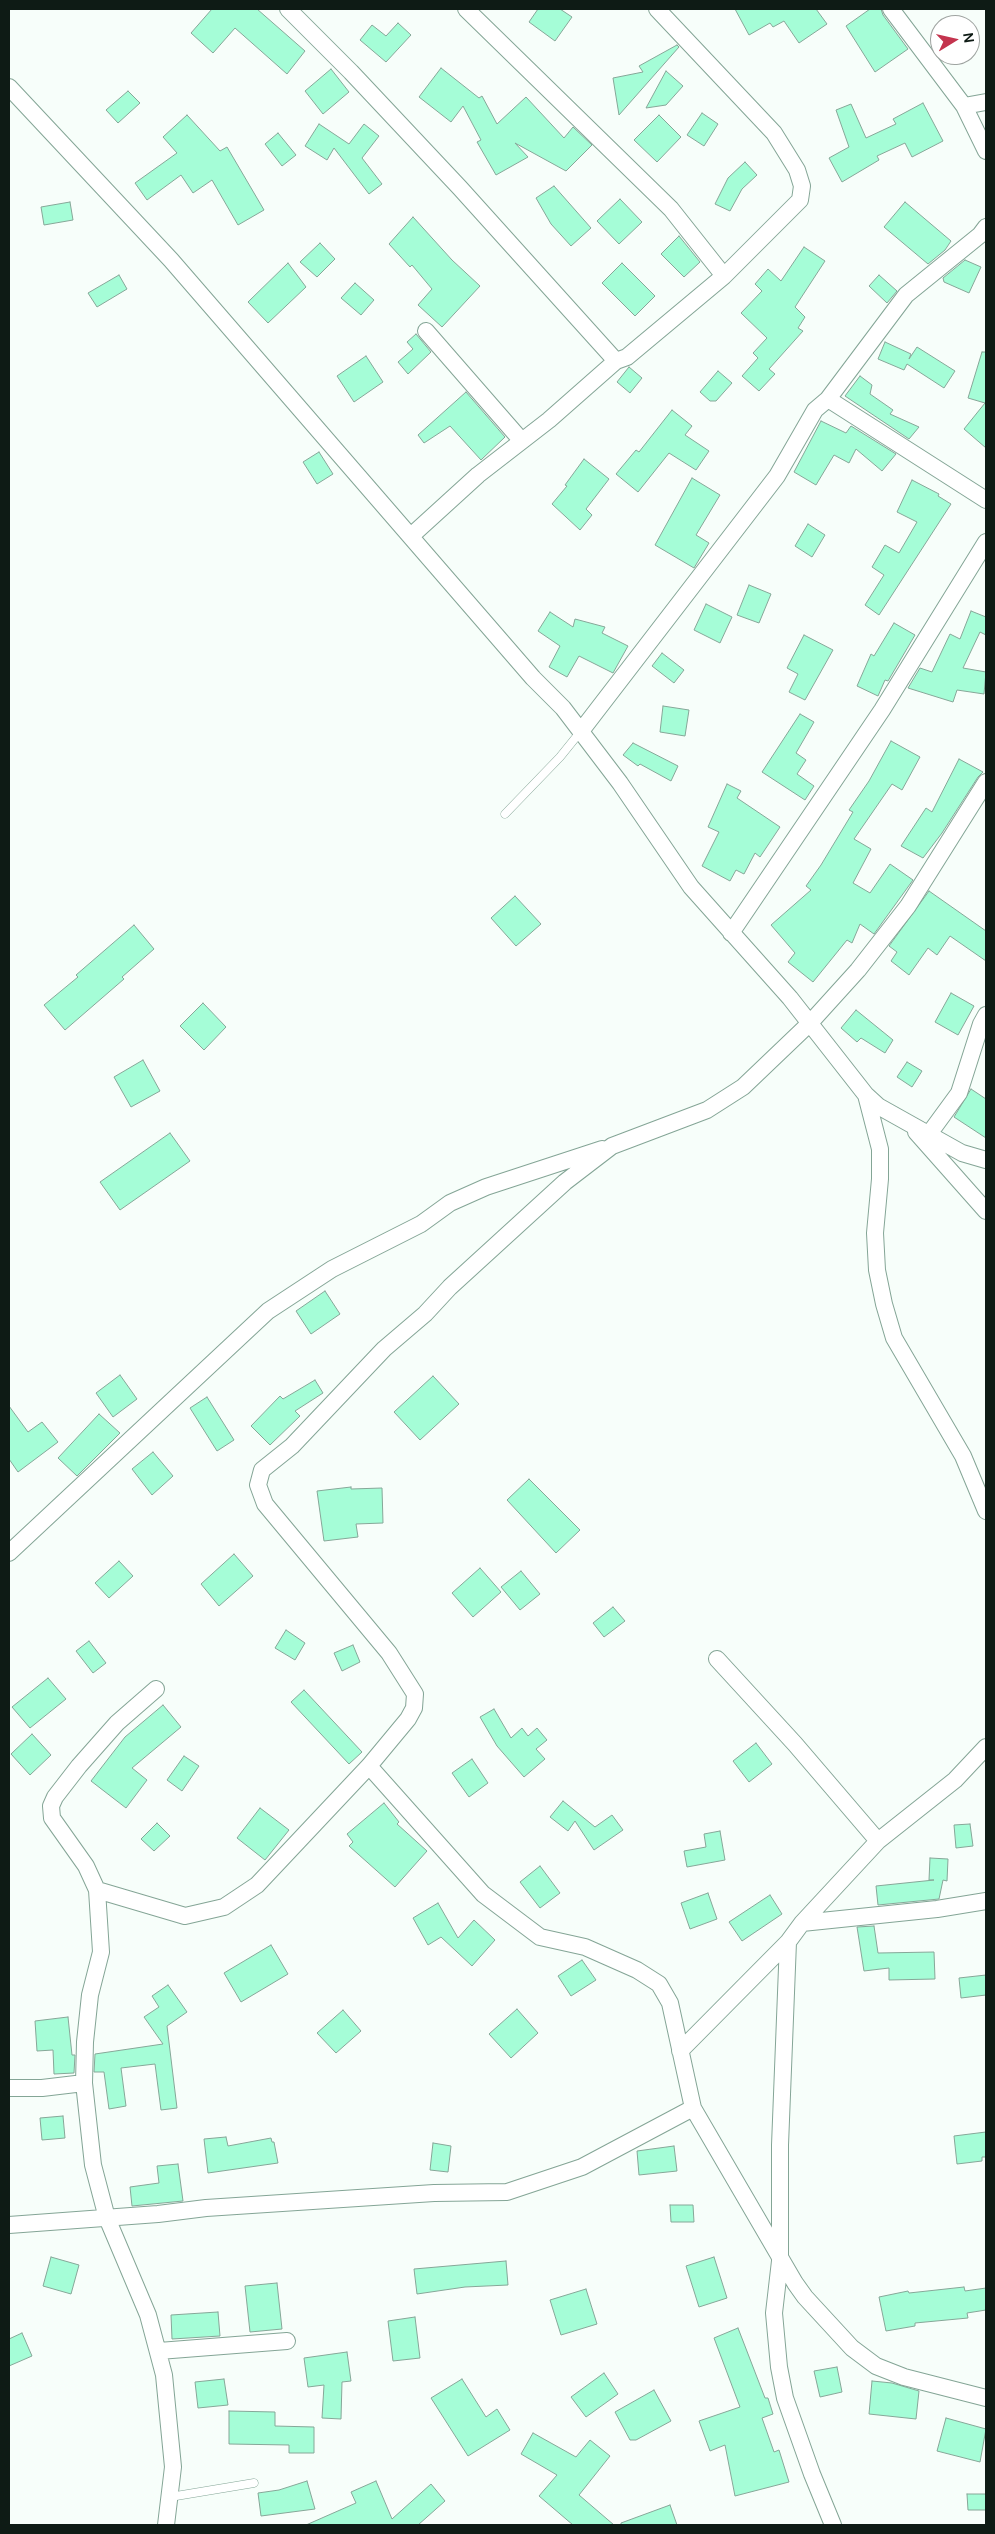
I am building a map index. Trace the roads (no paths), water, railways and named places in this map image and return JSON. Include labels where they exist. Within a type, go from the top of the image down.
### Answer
[{"type":"street","points":[[288,9],[446,173],[616,361]]},
{"type":"street","points":[[466,9],[672,209],[724,276]]},
{"type":"street","points":[[411,536],[478,475],[548,420],[616,361],[627,357],[724,276],[800,200],[802,186],[797,170],[774,133],[658,9]]},
{"type":"street","points":[[891,9],[964,106],[986,152]]},
{"type":"street","points":[[9,86],[171,260],[581,731],[691,887],[810,1023],[866,1095],[878,1106],[970,1157],[986,1160]]},
{"type":"street","points":[[964,106],[986,102]]},
{"type":"street","points":[[581,731],[777,476],[816,410],[828,399],[906,295],[984,234]]},
{"type":"street","points":[[426,331],[521,440]]},
{"type":"street","points":[[828,399],[986,500]]},
{"type":"street","points":[[731,933],[882,710],[986,542]]},
{"type":"street","points":[[9,1553],[268,1311],[332,1269],[421,1224],[450,1203],[486,1187],[612,1146],[707,1110],[743,1087],[810,1023],[858,970],[908,906],[986,782]]},
{"type":"street","points":[[929,1134],[958,1093],[981,1024],[986,1015]]},
{"type":"street","points":[[866,1095],[880,1149],[875,1240],[877,1270],[884,1304],[894,1338],[963,1456],[986,1511]]},
{"type":"street","points":[[906,1121],[986,1211]]},
{"type":"street","points":[[97,1890],[185,1916],[224,1907],[257,1885],[369,1766],[408,1719],[414,1708],[415,1694],[389,1653],[265,1504],[258,1485],[262,1470],[292,1446],[384,1349],[425,1314],[457,1280],[565,1182],[612,1146]]},
{"type":"street","points":[[717,1659],[795,1744],[878,1841]]},
{"type":"street","points":[[156,1689],[111,1730],[79,1766],[55,1797],[51,1806],[52,1818],[86,1866],[97,1890],[101,1952],[90,1995],[85,2042],[84,2084],[93,2165],[107,2218],[148,2315],[164,2375],[173,2467],[166,2525]]},
{"type":"street","points":[[680,2050],[788,1942],[802,1923],[878,1841],[955,1780],[986,1747]]},
{"type":"street","points":[[369,1766],[484,1894],[540,1937],[585,1946],[637,1970],[659,1984],[670,2003],[692,2108],[780,2261],[805,2297],[852,2348],[876,2366],[928,2385],[986,2398]]},
{"type":"street","points":[[802,1923],[986,1902]]},
{"type":"street","points":[[788,1942],[780,2145],[780,2261],[774,2313],[780,2375],[794,2423],[833,2525]]},
{"type":"street","points":[[9,2088],[42,2088],[84,2084]]},
{"type":"street","points":[[9,2226],[206,2208],[434,2193],[507,2192],[582,2167],[692,2108]]},
{"type":"street","points":[[159,2351],[287,2341]]},
{"type":"lane","points":[[506,814],[560,757],[581,731]]},
{"type":"lane","points":[[170,2498],[254,2484]]}]
